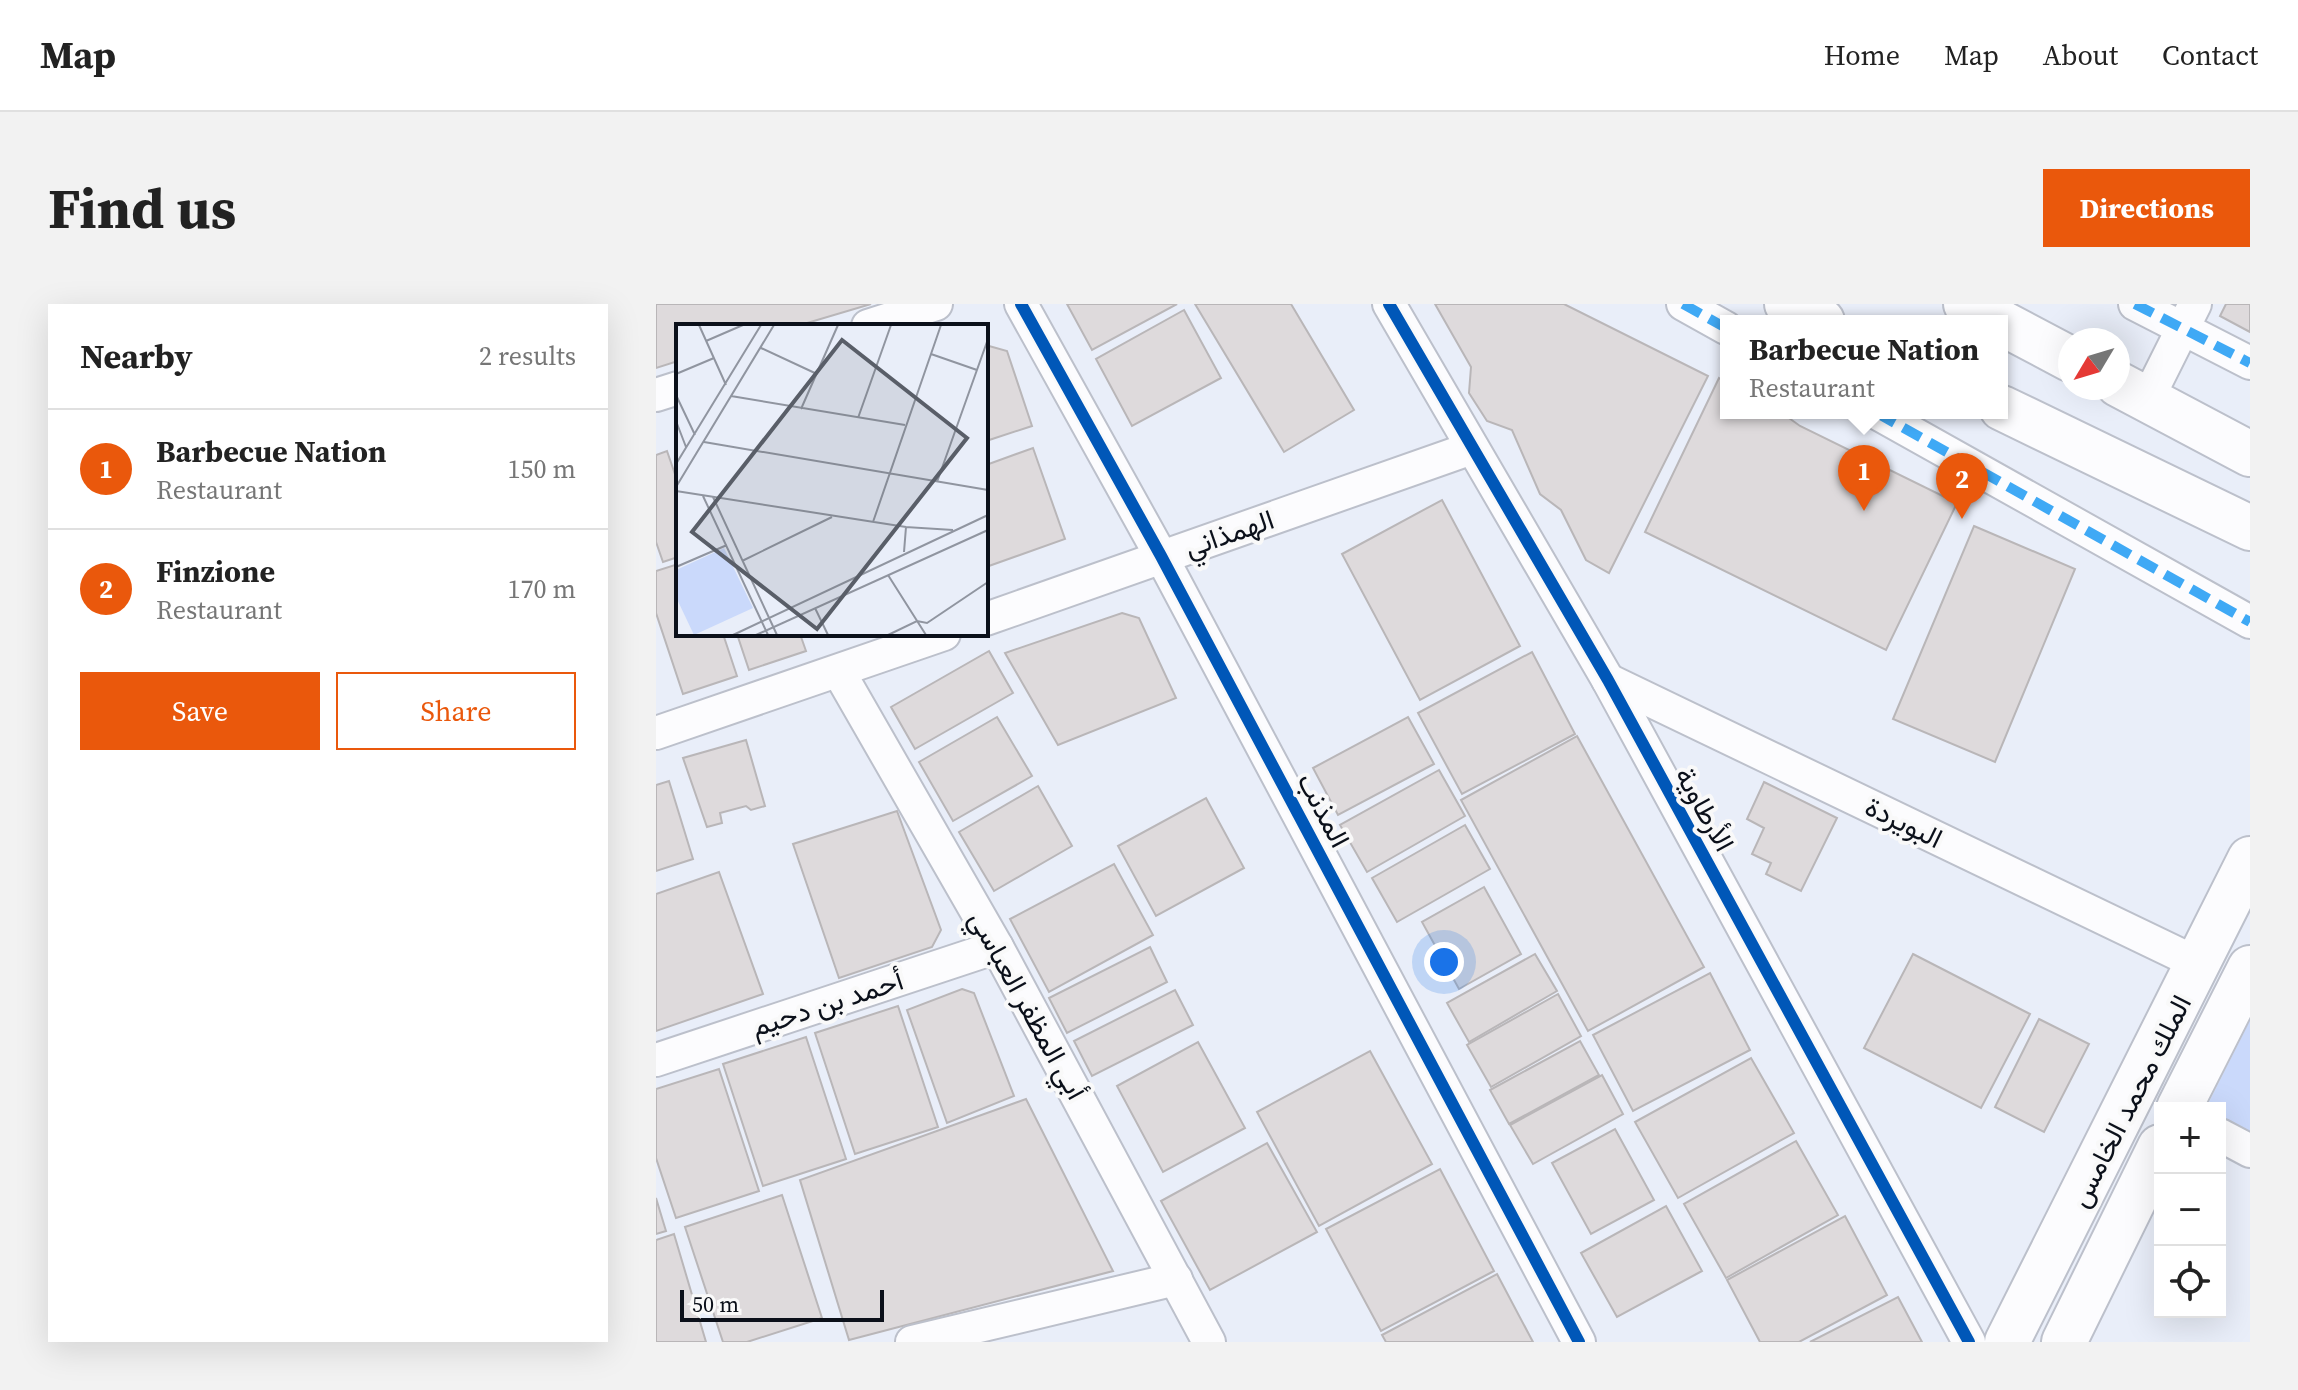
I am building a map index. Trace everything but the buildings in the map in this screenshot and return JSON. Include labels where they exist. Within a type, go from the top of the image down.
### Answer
[{"type":"street","points":[[874,324],[936,304]]},
{"type":"street","name":"المذنب","points":[[1021,304],[1161,556],[1579,1342]]},
{"type":"street","name":"الأرطاوية","points":[[1389,304],[1608,680],[1969,1342]]},
{"type":"street","points":[[1683,304],[1720,325]]},
{"type":"street","points":[[1787,304],[1810,315]]},
{"type":"street","points":[[1966,304],[1987,315]]},
{"type":"street","points":[[2135,304],[2189,316],[2250,363]]},
{"type":"street","points":[[2189,316],[2133,392],[2250,454]]},
{"type":"street","points":[[2008,326],[2058,353]]},
{"type":"street","points":[[656,395],[676,389]]},
{"type":"street","points":[[2008,411],[2250,528]]},
{"type":"street","points":[[1888,419],[2250,622]]},
{"type":"street","name":"الهمذاني","points":[[988,618],[1472,448]]},
{"type":"street","points":[[656,733],[938,636]]},
{"type":"street","name":"أبي المظفر العباسي","points":[[839,672],[997,947],[1209,1342]]},
{"type":"street","name":"البويردة","points":[[1608,680],[2199,964]]},
{"type":"street","name":"الملك محمد الخامس","points":[[2007,1342],[2250,859]]},
{"type":"street","name":"أحمد بن دحيم","points":[[656,1060],[997,947]]},
{"type":"street","name":"الملك محمد الخامس","points":[[2182,1102],[2250,968]]},
{"type":"street","points":[[2226,1138],[2250,1151]]},
{"type":"street","name":"الملك محمد الخامس","points":[[2064,1342],[2154,1159]]},
{"type":"street","points":[[926,1340],[1176,1279]]},
{"type":"shaded area","points":[[2250,1020],[2250,1138],[2226,1126],[2226,1102],[2209,1102]]},
{"type":"marked path","points":[[1683,304],[1720,325]]},
{"type":"marked path","points":[[2135,304],[2250,363]]},
{"type":"marked path","points":[[1888,419],[2250,622]]},
{"type":"cycle path","points":[[1021,304],[1161,556],[1579,1342]]},
{"type":"cycle path","points":[[1389,304],[1608,680],[1969,1342]]},
{"type":"place","name":"Barbecue Nation","points":[[1864,511]]},
{"type":"place","name":"Finzione","points":[[1962,519]]}]
